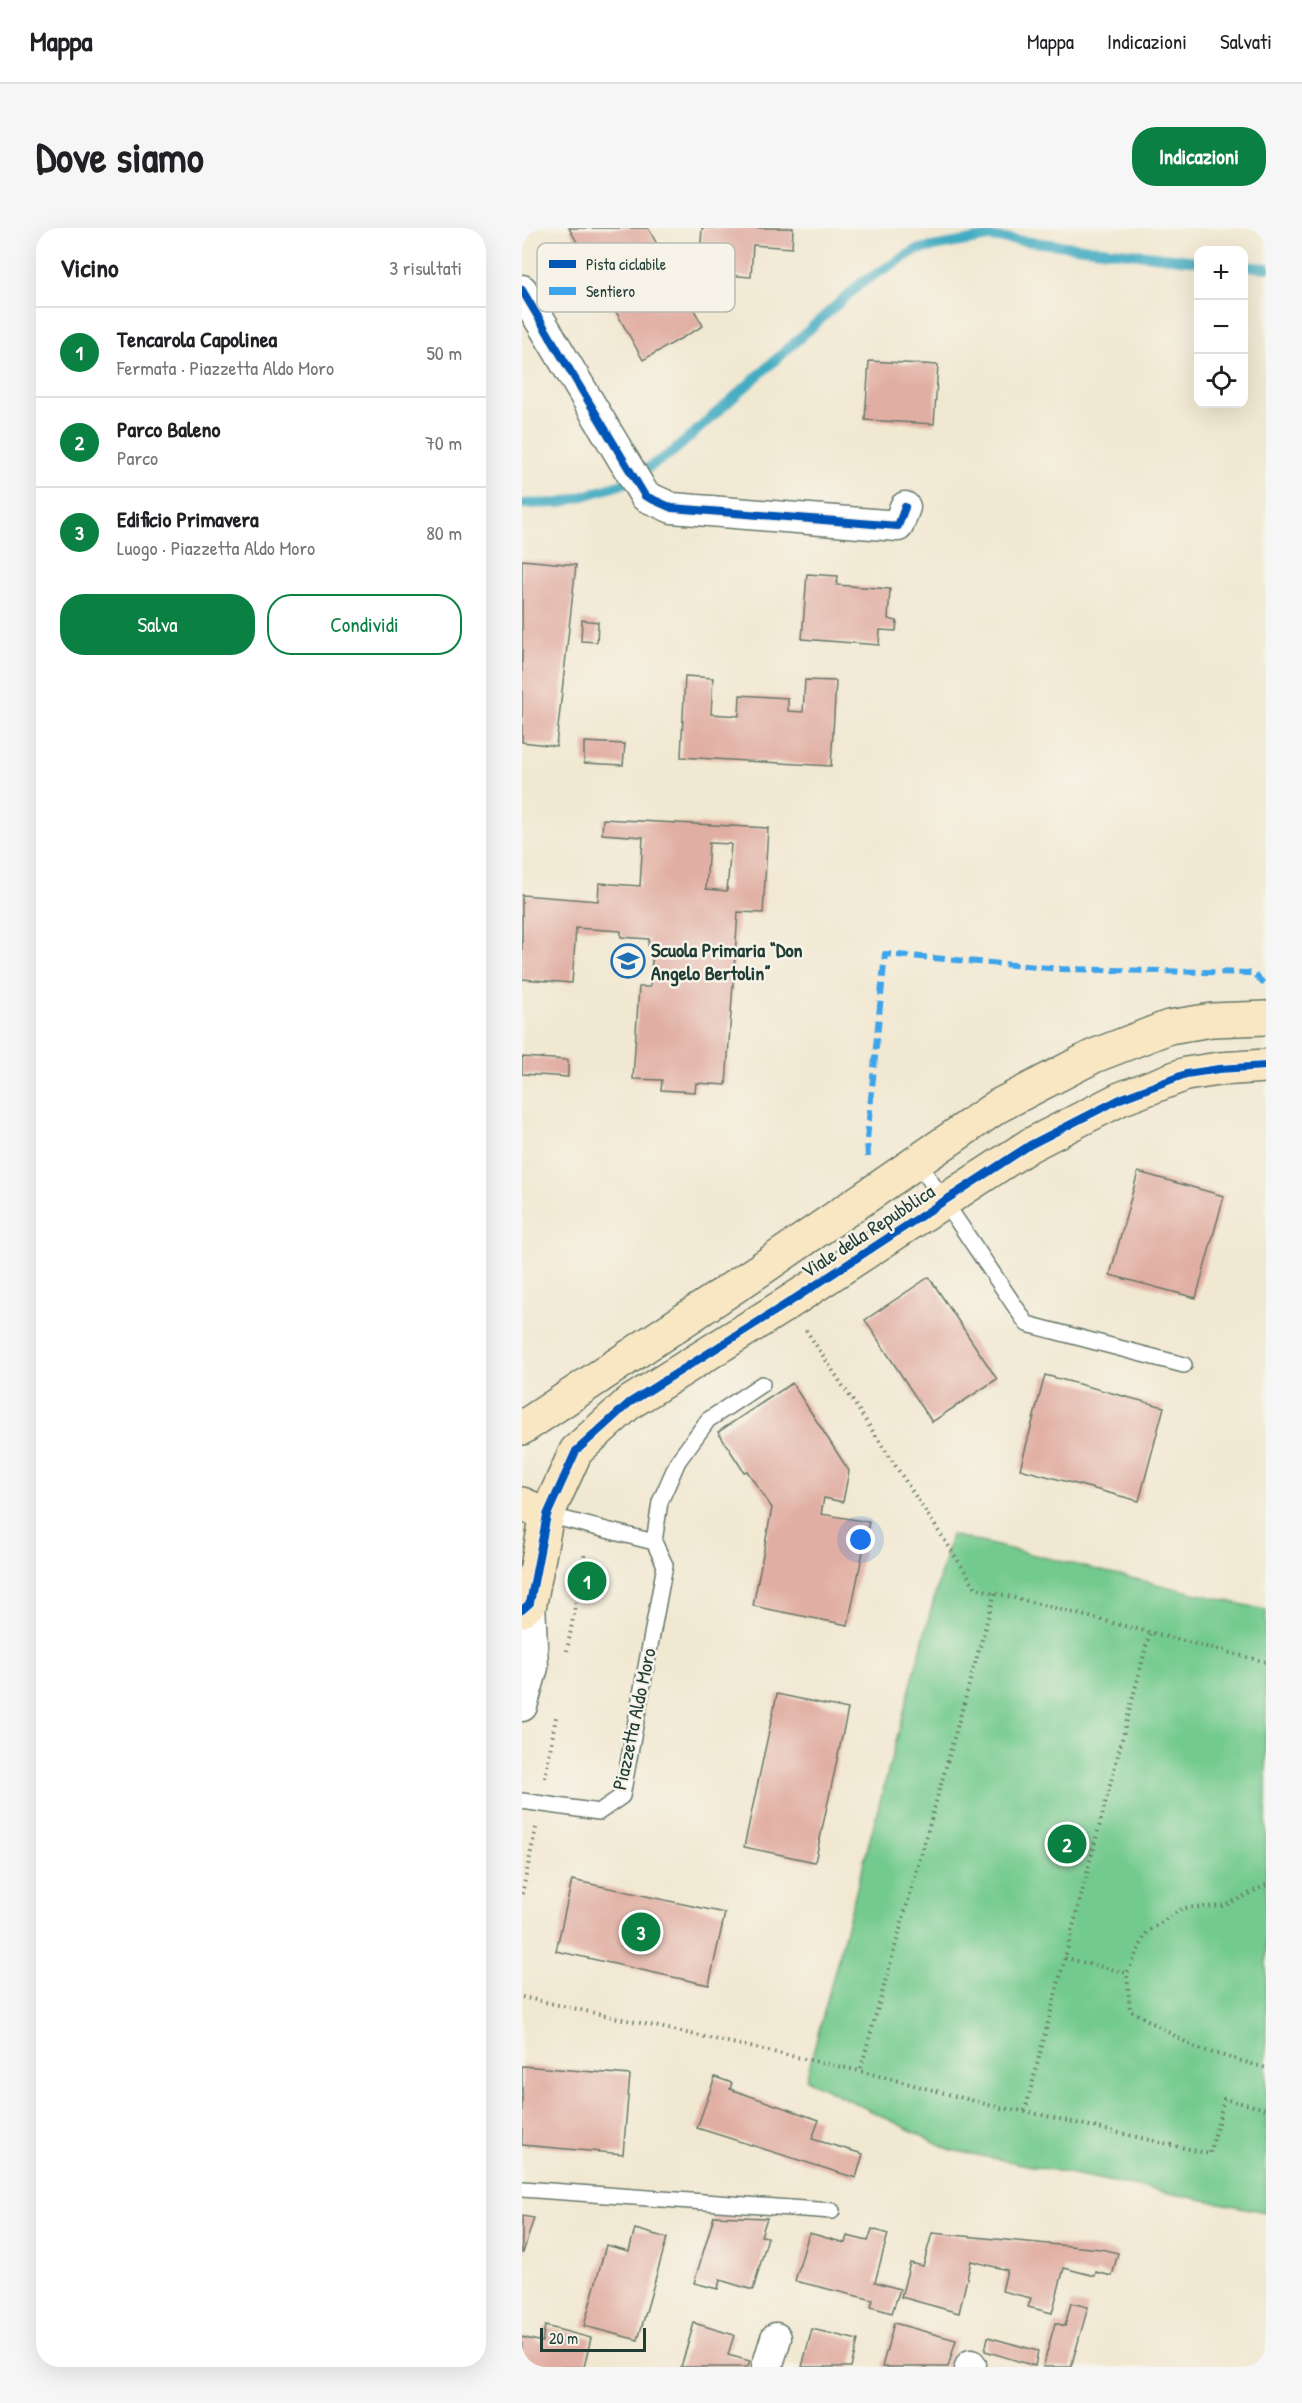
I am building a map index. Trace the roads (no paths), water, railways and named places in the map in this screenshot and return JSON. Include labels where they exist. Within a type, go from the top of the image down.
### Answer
[{"type":"street","points":[[522,290],[645,496],[672,508],[898,526],[905,507]]},
{"type":"street","name":"Viale della Repubblica","points":[[522,1428],[761,1269],[998,1106],[1094,1056],[1169,1027],[1212,1020],[1266,1018]]},
{"type":"street","name":"Viale della Repubblica","points":[[535,1510],[576,1451],[629,1403],[788,1303],[1030,1145],[1120,1099],[1186,1074],[1266,1066]]},
{"type":"street","points":[[522,1706],[533,1667],[526,1606],[535,1510]]},
{"type":"street","points":[[767,2367],[776,2338]]},
{"type":"lane","points":[[917,1161],[1027,1324],[1184,1365]]},
{"type":"lane","name":"Piazzetta Aldo Moro","points":[[522,1801],[599,1812],[622,1796],[665,1565],[654,1542],[660,1502],[678,1461],[708,1420],[762,1384]]},
{"type":"lane","points":[[535,1510],[654,1542]]},
{"type":"lane","points":[[522,2189],[832,2211]]},
{"type":"waterway","points":[[522,504],[560,503],[623,484],[674,451],[861,283],[916,250],[988,237],[1194,261]]},
{"type":"waterway","points":[[1248,266],[1266,268]]},
{"type":"place","name":"Scuola Primaria “Don Angelo Bertolin”","points":[[628,961]]},
{"type":"place","name":"Tencarola Capolinea","points":[[587,1581]]},
{"type":"place","name":"Parco Baleno","points":[[1067,1844]]},
{"type":"place","name":"Edificio Primavera","points":[[641,1932]]}]
